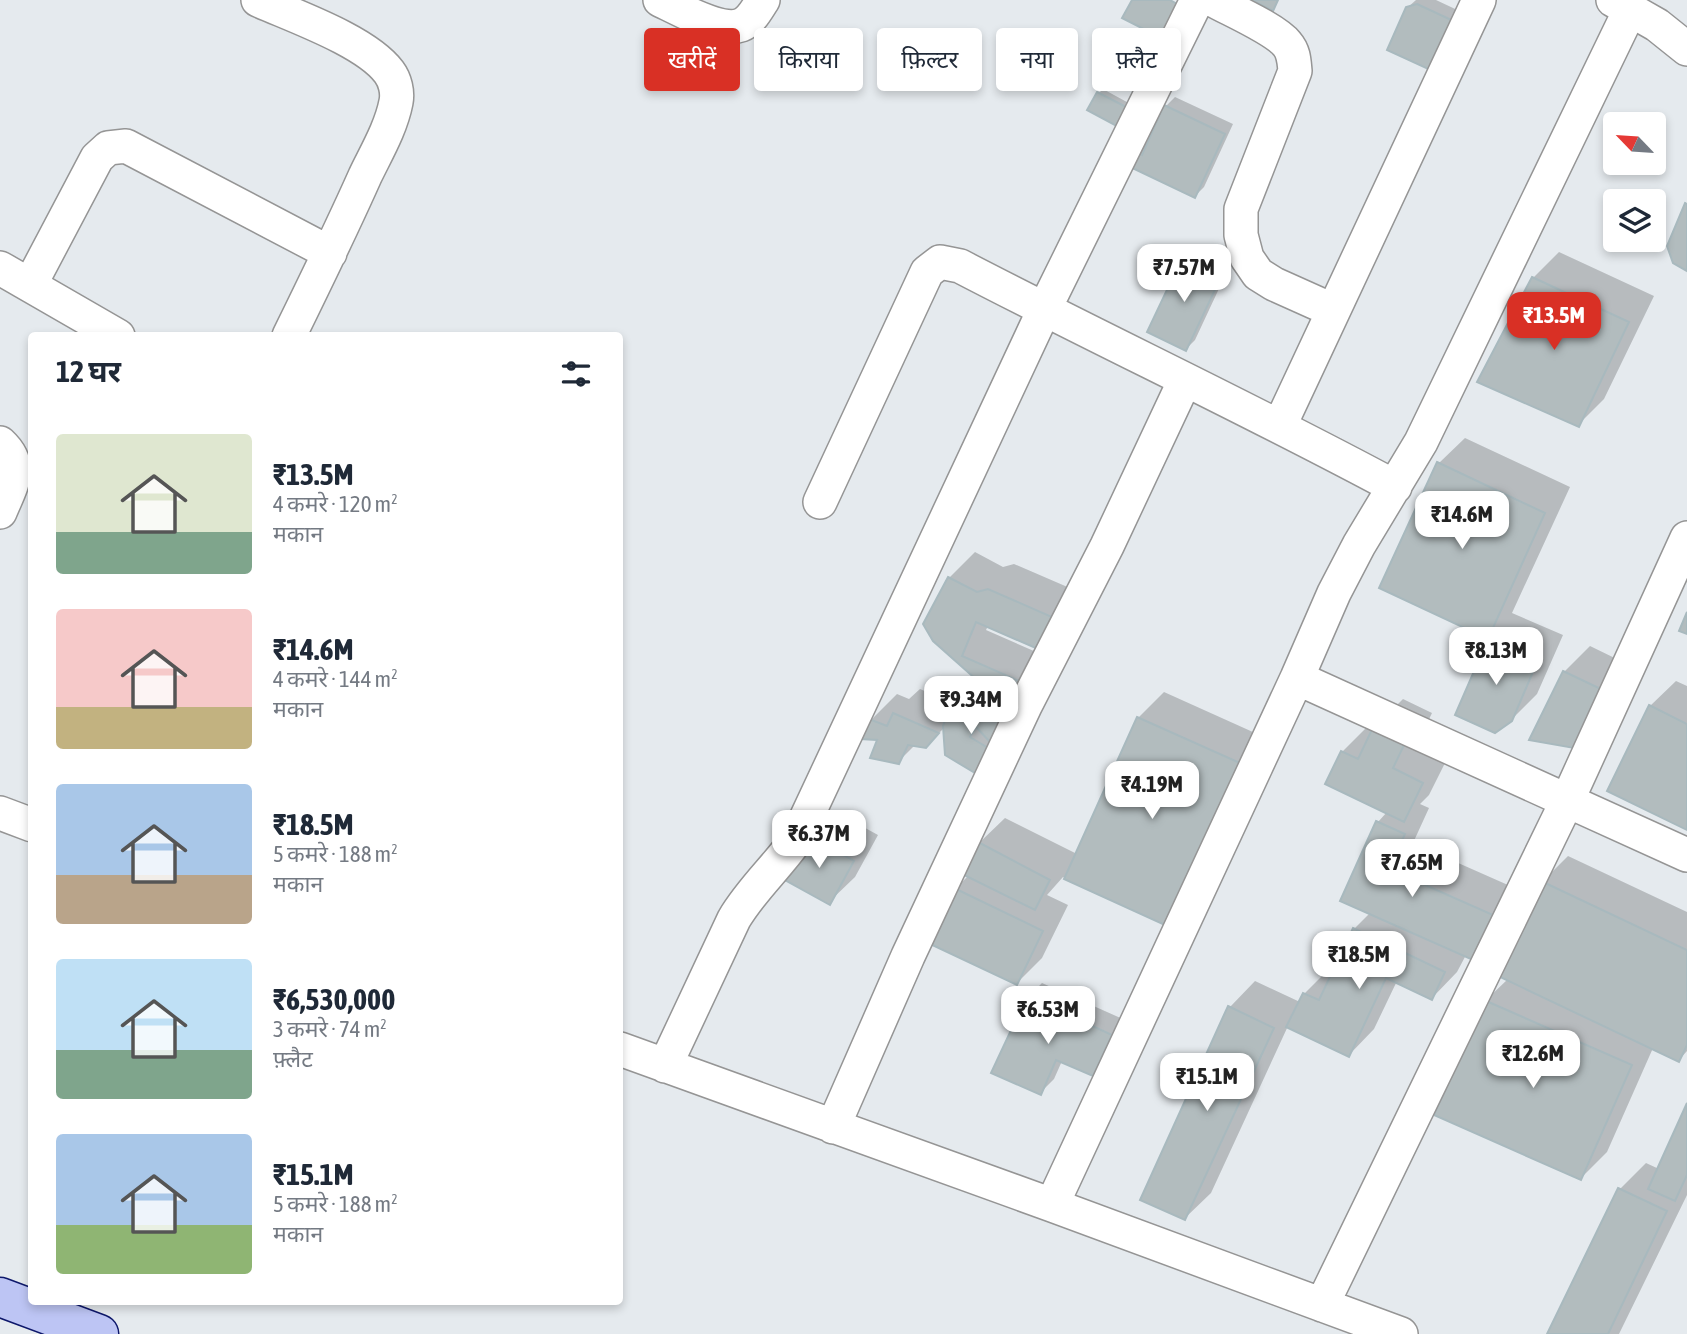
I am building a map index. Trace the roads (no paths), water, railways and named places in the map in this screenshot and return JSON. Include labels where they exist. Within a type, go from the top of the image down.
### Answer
[{"type":"street","points":[[258,0],[351,43],[377,59],[390,73],[396,87],[397,99],[388,125],[291,332]]},
{"type":"street","points":[[660,0],[709,22],[728,27],[741,25],[753,16],[763,0]]},
{"type":"street","points":[[665,1066],[738,911],[796,840],[1044,310],[1196,0]]},
{"type":"street","points":[[1213,0],[1277,35],[1287,44],[1294,57],[1294,71],[1241,209],[1241,235],[1247,258],[1258,274],[1274,284],[1332,310]]},
{"type":"street","points":[[1280,425],[1479,0]]},
{"type":"street","points":[[1052,1205],[1340,581],[1420,442],[1622,5],[1657,25],[1687,49]]},
{"type":"street","points":[[30,285],[97,158],[108,148],[126,146],[330,253]]},
{"type":"street","points":[[820,502],[927,272],[940,262],[960,266],[1280,425],[1395,487]]},
{"type":"street","points":[[0,268],[111,332]]},
{"type":"street","points":[[833,1127],[908,956],[1013,731],[1107,546],[1185,380]]},
{"type":"street","points":[[0,443],[9,451],[14,461],[14,476],[0,512]]},
{"type":"street","points":[[1322,1305],[1568,799],[1624,671],[1687,538]]},
{"type":"street","points":[[1297,678],[1687,855]]},
{"type":"street","points":[[0,813],[28,824]]},
{"type":"street","points":[[623,1050],[1401,1334]]},
{"type":"street","points":[[0,1297],[99,1334]]}]
